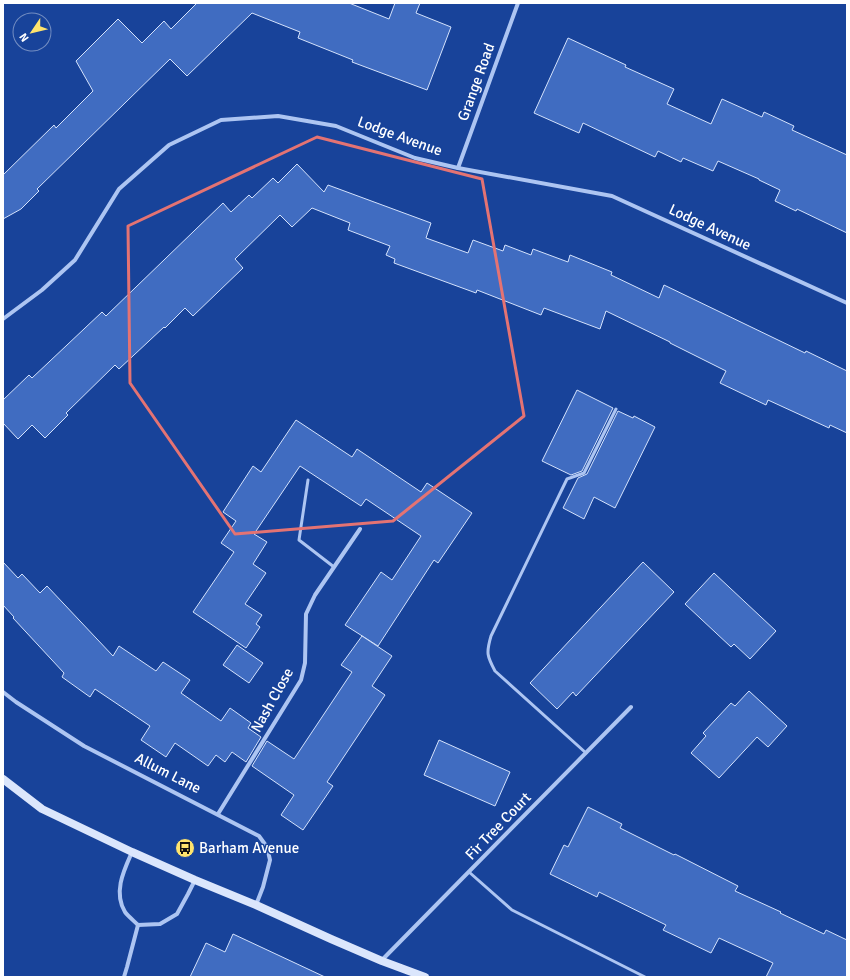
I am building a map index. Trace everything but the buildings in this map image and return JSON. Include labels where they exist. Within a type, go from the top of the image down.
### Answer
[{"type":"main road","points":[[3,779],[42,809],[132,852],[382,961],[425,977]]},
{"type":"street","name":"Grange Road","points":[[458,168],[518,3]]},
{"type":"street","name":"Lodge Avenue","points":[[3,319],[42,290],[75,260],[119,189],[168,145],[220,120],[278,116],[336,126],[415,158],[458,168],[612,196],[847,303]]},
{"type":"street","name":"Nash Close","points":[[218,814],[301,680],[305,663],[306,614],[315,595],[360,529]]},
{"type":"street","name":"Allum Lane","points":[[3,692],[84,746],[259,836],[267,847],[270,860],[263,887],[256,905]]},
{"type":"street","name":"Fir Tree Court","points":[[382,961],[631,707]]},
{"type":"street","points":[[132,852],[120,883],[120,898],[125,912],[138,925],[160,924],[177,914],[195,880]]},
{"type":"street","points":[[124,977],[138,925]]},
{"type":"lane","points":[[586,753],[495,671],[489,661],[487,649],[491,636],[567,479],[584,473],[616,409]]},
{"type":"lane","points":[[308,480],[299,540],[334,566]]},
{"type":"lane","points":[[469,872],[512,910],[645,977]]},
{"type":"highlighted area","points":[[317,137],[482,179],[524,416],[393,521],[235,534],[130,383],[128,226]]},
{"type":"place","name":"Barham Avenue","points":[[185,848]]}]
